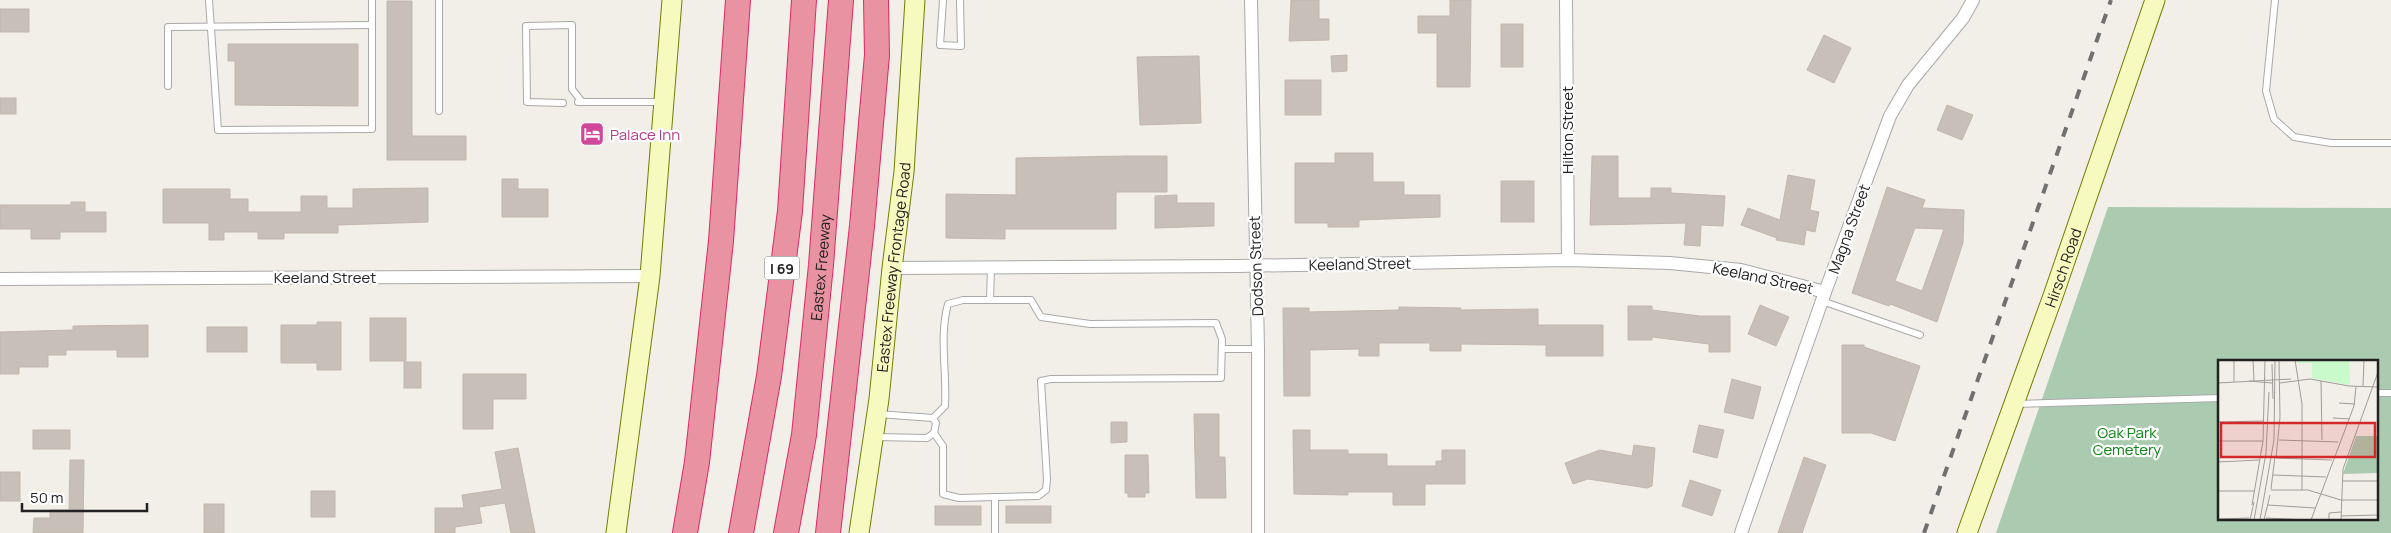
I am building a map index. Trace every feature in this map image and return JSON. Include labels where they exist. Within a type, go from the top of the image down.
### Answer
[{"type":"highway","points":[[685,533],[697,462],[721,241],[738,0]]},
{"type":"highway","name":"I 69","points":[[741,533],[769,376],[790,211],[804,0]]},
{"type":"highway","name":"Eastex Freeway","points":[[786,533],[804,435],[821,265],[841,0]]},
{"type":"highway","points":[[828,533],[862,226],[877,55],[876,0]]},
{"type":"main road","points":[[616,533],[650,276],[672,0]]},
{"type":"main road","name":"Eastex Freeway Frontage Road","points":[[859,533],[877,414],[904,172],[915,0]]},
{"type":"main road","name":"Hirsch Road","points":[[1967,533],[2155,0]]},
{"type":"street","name":"Dodson Street","points":[[1251,0],[1258,349],[1258,533]]},
{"type":"street","name":"Hilton Street","points":[[1566,0],[1568,260]]},
{"type":"street","name":"Magna Street","points":[[1741,533],[1823,296],[1890,116],[1908,85],[1963,18],[1973,0]]},
{"type":"street","name":"Keeland Street","points":[[892,268],[1256,266],[1568,260],[1709,266],[1741,270],[1823,296]]},
{"type":"street","name":"Keeland Street","points":[[0,279],[650,276]]},
{"type":"lane","points":[[209,0],[218,130],[372,129],[372,0]]},
{"type":"lane","points":[[439,0],[439,111]]},
{"type":"lane","points":[[943,0],[940,45],[961,46],[960,0]]},
{"type":"lane","points":[[2275,0],[2266,91],[2274,119],[2294,137],[2331,142],[2391,143]]},
{"type":"lane","points":[[168,86],[168,27],[372,24]]},
{"type":"lane","points":[[562,103],[528,102],[526,26],[572,25],[572,89],[580,102],[664,102]]},
{"type":"lane","points":[[990,300],[991,268]]},
{"type":"lane","points":[[1823,296],[1920,335]]},
{"type":"lane","points":[[877,414],[933,418],[945,406],[946,383],[943,320],[948,304],[963,300],[1031,300],[1041,317],[1090,324],[1216,323],[1222,339],[1221,378],[1051,379],[1041,381],[1047,479],[1046,490],[1038,496],[959,498],[943,494],[942,446],[934,433],[936,423],[933,418]]},
{"type":"lane","points":[[1222,349],[1258,349]]},
{"type":"lane","points":[[2378,393],[2391,393]]},
{"type":"lane","points":[[2014,404],[2218,398]]},
{"type":"lane","points":[[873,437],[927,438],[934,433]]},
{"type":"lane","points":[[995,497],[995,533]]},
{"type":"green space","name":"Oak Park Cemetery","points":[[2108,207],[2391,208],[2391,533],[1996,533]]},
{"type":"building","points":[[1291,0],[1319,0],[1319,19],[1329,19],[1329,40],[1289,41]]},
{"type":"building","points":[[1450,0],[1471,0],[1470,87],[1437,87],[1437,33],[1418,33],[1418,16],[1450,16]]},
{"type":"building","points":[[387,1],[412,1],[412,136],[466,136],[466,160],[387,160]]},
{"type":"building","points":[[0,9],[29,9],[29,32],[0,32]]},
{"type":"building","points":[[1501,24],[1523,24],[1523,67],[1501,67]]},
{"type":"building","points":[[1824,35],[1851,48],[1834,83],[1807,70]]},
{"type":"building","points":[[228,44],[358,44],[358,106],[235,105],[235,61],[228,61]]},
{"type":"building","points":[[1347,55],[1347,71],[1332,72],[1331,56]]},
{"type":"building","points":[[1199,56],[1201,123],[1140,125],[1137,57]]},
{"type":"building","points":[[1285,80],[1321,80],[1321,115],[1285,115]]},
{"type":"building","points":[[0,98],[16,98],[16,114],[0,114]]},
{"type":"building","points":[[1947,105],[1973,115],[1962,140],[1937,130]]},
{"type":"building","points":[[1335,153],[1373,153],[1373,182],[1404,182],[1404,195],[1440,195],[1440,217],[1359,220],[1359,227],[1328,227],[1328,223],[1295,223],[1295,163],[1335,163]]},
{"type":"building","points":[[1167,156],[1167,192],[1116,192],[1116,229],[1005,229],[1005,239],[946,238],[946,194],[1016,195],[1016,158]]},
{"type":"building","points":[[1592,156],[1618,156],[1618,198],[1651,198],[1651,188],[1671,188],[1671,193],[1725,196],[1723,226],[1701,225],[1700,246],[1684,245],[1686,223],[1590,225]]},
{"type":"building","points":[[1788,175],[1815,180],[1810,210],[1819,212],[1815,232],[1806,230],[1804,245],[1776,240],[1777,238],[1741,225],[1748,208],[1780,220]]},
{"type":"building","points":[[502,179],[518,179],[518,189],[548,189],[548,217],[502,217]]},
{"type":"building","points":[[1501,181],[1534,181],[1534,222],[1501,222]]},
{"type":"building","points":[[1887,187],[1925,200],[1922,208],[1964,210],[1963,243],[1937,322],[1890,304],[1889,306],[1852,293]],"holes":[[[1915,228],[1944,229],[1922,291],[1895,281]]]},
{"type":"building","points":[[428,188],[428,222],[338,225],[338,233],[284,233],[284,239],[258,239],[258,232],[224,232],[224,240],[209,240],[209,223],[163,223],[163,189],[230,189],[230,199],[248,199],[248,212],[301,212],[301,196],[327,196],[327,208],[353,208],[353,189]]},
{"type":"building","points":[[1177,195],[1177,203],[1214,203],[1214,226],[1155,228],[1155,196]]},
{"type":"building","points":[[71,202],[85,202],[85,212],[106,212],[106,232],[60,232],[60,239],[31,239],[31,229],[0,229],[0,205],[71,205]]},
{"type":"building","points":[[1760,305],[1789,317],[1776,346],[1748,334]]},
{"type":"building","points":[[1628,306],[1652,306],[1652,310],[1700,316],[1730,316],[1730,352],[1709,352],[1709,344],[1652,337],[1652,340],[1628,340]]},
{"type":"building","points":[[1399,307],[1461,308],[1461,310],[1538,309],[1538,325],[1603,325],[1603,356],[1546,356],[1546,345],[1461,344],[1461,351],[1430,351],[1430,343],[1379,343],[1379,356],[1359,356],[1359,349],[1310,350],[1310,396],[1284,396],[1283,308],[1309,308],[1309,312],[1399,310]]},
{"type":"building","points":[[370,318],[406,318],[406,361],[370,361]]},
{"type":"building","points":[[317,322],[341,322],[341,370],[317,370],[317,363],[281,363],[281,325],[317,325]]},
{"type":"building","points":[[148,325],[148,357],[117,357],[117,350],[66,350],[66,355],[48,355],[48,367],[19,367],[19,374],[0,374],[0,332],[73,330],[73,326]]},
{"type":"building","points":[[207,327],[247,327],[247,352],[207,352]]},
{"type":"building","points":[[1842,345],[1864,345],[1864,347],[1920,366],[1895,441],[1871,433],[1842,433]]},
{"type":"building","points":[[404,362],[421,362],[421,388],[404,388]]},
{"type":"building","points":[[463,374],[526,374],[526,399],[493,399],[493,429],[463,429]]},
{"type":"building","points":[[1732,379],[1761,387],[1753,419],[1724,412]]},
{"type":"building","points":[[1194,414],[1219,414],[1219,457],[1225,457],[1226,498],[1196,498]]},
{"type":"building","points":[[1111,422],[1127,422],[1127,442],[1111,443]]},
{"type":"building","points":[[1699,425],[1724,430],[1717,458],[1693,452]]},
{"type":"building","points":[[33,430],[70,430],[70,449],[33,449]]},
{"type":"building","points":[[1293,430],[1310,430],[1310,450],[1348,450],[1348,454],[1387,454],[1387,466],[1436,466],[1436,461],[1442,461],[1442,450],[1465,450],[1465,484],[1425,484],[1425,505],[1393,505],[1393,492],[1348,492],[1348,495],[1294,494]]},
{"type":"building","points":[[1634,445],[1655,448],[1652,486],[1647,488],[1588,479],[1573,484],[1565,463],[1600,450],[1632,456]]},
{"type":"building","points":[[518,448],[535,533],[511,533],[505,503],[479,507],[482,523],[455,527],[455,533],[435,533],[435,508],[464,508],[462,495],[502,489],[495,452]]},
{"type":"building","points":[[1125,455],[1148,455],[1149,493],[1145,493],[1145,497],[1128,497],[1128,493],[1125,493]]},
{"type":"building","points":[[1804,457],[1826,465],[1802,533],[1778,533]]},
{"type":"building","points":[[70,460],[84,460],[83,533],[33,533],[34,518],[50,518],[50,510],[69,510]]},
{"type":"building","points":[[0,472],[20,472],[20,501],[0,501]]},
{"type":"building","points":[[1690,480],[1721,490],[1712,516],[1682,506]]},
{"type":"building","points":[[311,491],[335,491],[335,517],[311,517]]},
{"type":"building","points":[[204,504],[224,504],[224,533],[204,533]]},
{"type":"building","points":[[935,506],[981,506],[981,525],[935,525]]},
{"type":"building","points":[[1006,506],[1051,506],[1051,523],[1006,523]]},
{"type":"railway","points":[[1924,533],[2111,0]]},
{"type":"place","name":"Palace Inn","points":[[592,134]]}]
